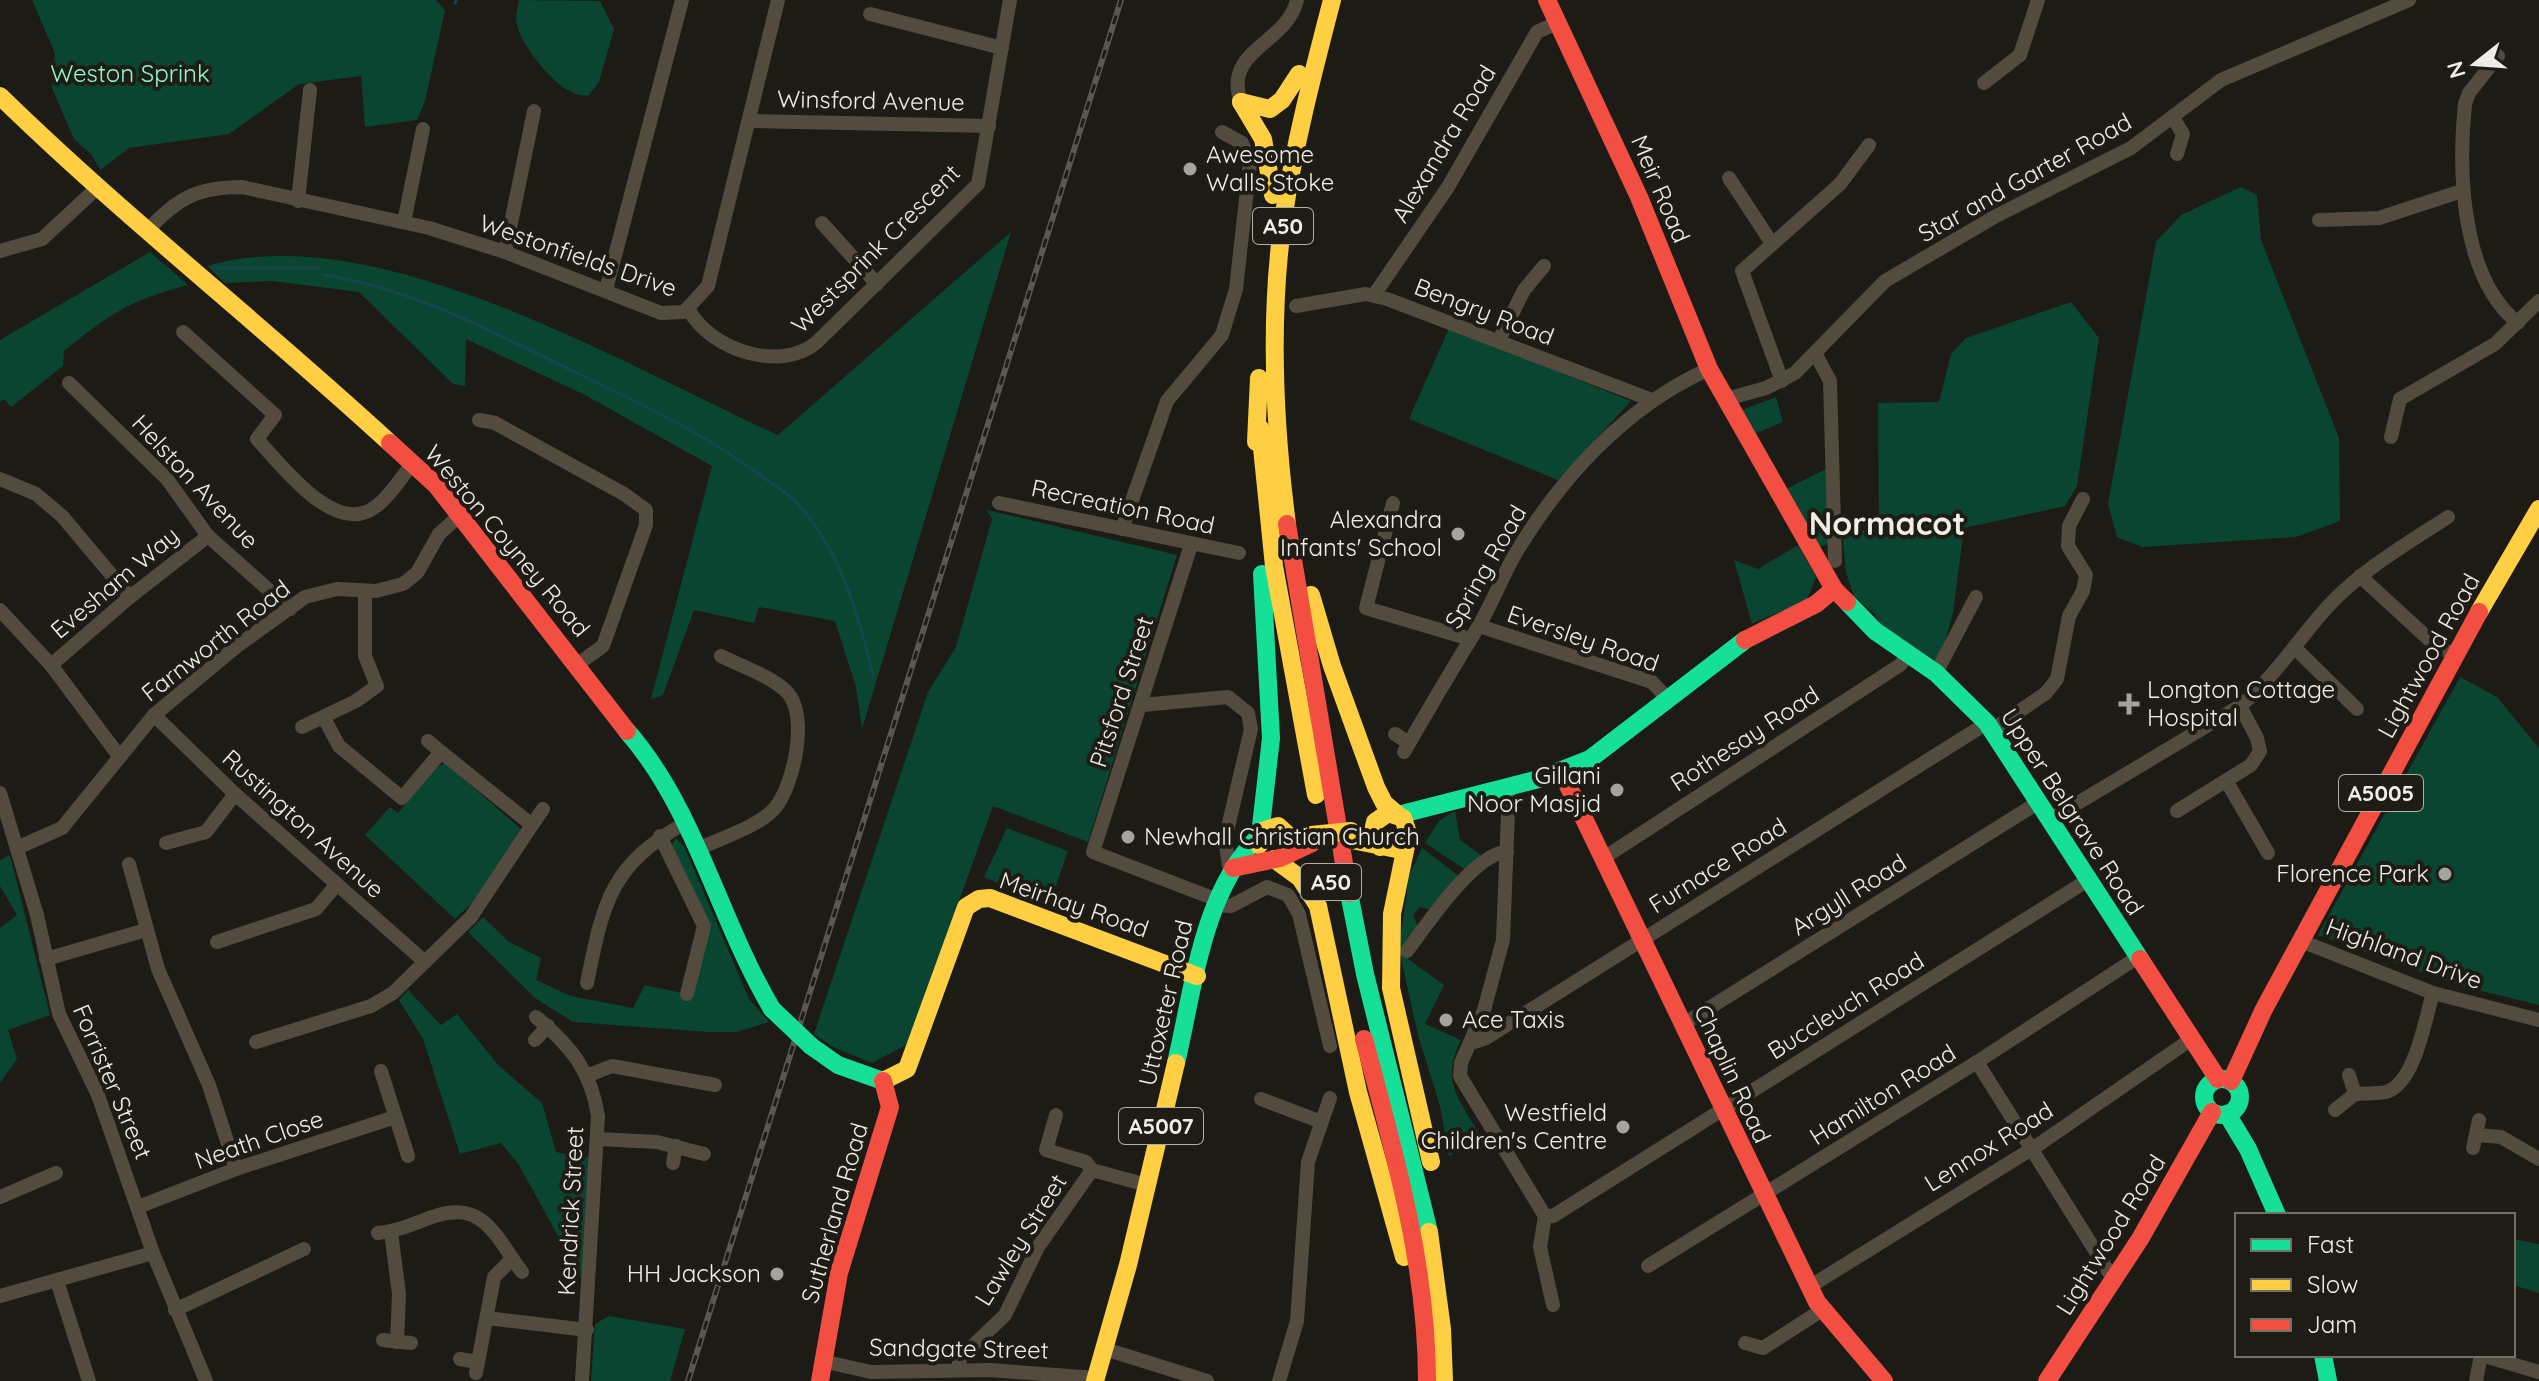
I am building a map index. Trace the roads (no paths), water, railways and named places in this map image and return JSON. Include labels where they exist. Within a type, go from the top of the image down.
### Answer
[{"type":"main road","name":"A50","points":[[1317,0],[1287,114],[1260,300],[1263,483],[1281,603],[1354,995],[1410,1210],[1426,1332],[1426,1381]]},
{"type":"main road","name":"A50","points":[[1332,0],[1298,138],[1279,254],[1275,332],[1278,456],[1288,552],[1355,925],[1425,1199],[1437,1267],[1444,1381]]},
{"type":"main road","name":"Meir Road","points":[[1547,0],[1639,197],[1709,369],[1726,399]]},
{"type":"main road","points":[[1241,102],[1264,111],[1271,110],[1283,101],[1299,74]]},
{"type":"main road","name":"Weston Coyney Road","points":[[0,96],[97,188],[414,462],[460,515],[578,664],[608,709],[644,750],[698,849],[751,974],[772,1009],[811,1046],[838,1065],[883,1081]]},
{"type":"main road","points":[[1241,102],[1263,139],[1273,195]]},
{"type":"main road","points":[[1259,378],[1255,461],[1271,711],[1268,785],[1260,849],[1279,856],[1300,878],[1318,906],[1358,1092],[1414,1289],[1426,1381]]},
{"type":"main road","name":"Upper Belgrave Road","points":[[1726,399],[1834,589],[1875,631],[1936,673],[1990,727],[2190,1040],[2224,1080]]},
{"type":"main road","points":[[1278,456],[1304,570],[1332,666],[1380,796],[1392,815],[1407,823],[1408,838],[1394,894],[1388,960],[1393,1001],[1432,1166],[1443,1275],[1444,1352]]},
{"type":"main road","name":"Lightwood Road","points":[[2224,1080],[2454,655],[2539,509]]},
{"type":"main road","points":[[1232,870],[1279,856],[1311,839],[1352,835],[1392,815],[1509,787],[1561,771],[1599,754],[1751,636],[1774,621],[1819,604],[1834,589]]},
{"type":"main road","name":"Chaplin Road","points":[[1561,771],[1809,1287],[1822,1310],[1884,1381]]},
{"type":"main road","points":[[1352,835],[1380,847],[1396,849],[1441,804]]},
{"type":"main road","points":[[1380,847],[1372,832],[1392,815]]},
{"type":"main road","points":[[1260,836],[1270,826],[1311,839]]},
{"type":"main road","points":[[1279,856],[1290,837],[1285,830]]},
{"type":"main road","name":"Uttoxeter Road","points":[[1096,1380],[1147,1185],[1214,902],[1232,870],[1260,836]]},
{"type":"main road","name":"Meirhay Road","points":[[883,1081],[907,1069],[966,907],[979,899],[990,898],[1197,976]]},
{"type":"main road","name":"A5005","points":[[2224,1080],[2240,1097],[2237,1107],[2220,1113],[2204,1096],[2209,1084],[2224,1080]]},
{"type":"main road","name":"Sutherland Road","points":[[820,1381],[839,1273],[874,1168],[890,1107],[883,1081]]},
{"type":"main road","points":[[2220,1113],[2248,1149],[2276,1213]]},
{"type":"main road","name":"Lightwood Road","points":[[2047,1381],[2220,1113]]},
{"type":"main road","points":[[2323,1357],[2328,1381]]},
{"type":"street","points":[[606,290],[682,0]]},
{"type":"street","name":"Westonfields Drive","points":[[147,231],[169,207],[215,187],[242,187],[404,222],[505,252],[670,315],[689,310],[708,286],[751,121],[778,0]]},
{"type":"street","name":"Westsprink Crescent","points":[[689,310],[706,332],[770,359],[786,358],[816,343],[881,284],[974,190],[982,174],[1010,0]]},
{"type":"street","points":[[1241,102],[1237,82],[1242,63],[1249,54],[1280,32],[1297,0]]},
{"type":"street","points":[[1984,83],[2020,55],[2038,0]]},
{"type":"street","name":"Star and Garter Road","points":[[1726,399],[1782,381],[1816,355],[1885,281],[1996,216],[2131,148],[2221,80],[2409,0]]},
{"type":"street","points":[[870,14],[1002,48]]},
{"type":"street","name":"Alexandra Road","points":[[1374,295],[1448,187],[1537,32],[1557,23]]},
{"type":"street","points":[[2498,56],[2469,93],[2465,104],[2462,191],[2470,236],[2487,281],[2505,313],[2518,323]]},
{"type":"street","points":[[298,201],[310,90]]},
{"type":"street","points":[[2173,118],[2183,134],[2184,150]]},
{"type":"street","points":[[505,252],[529,119]]},
{"type":"street","name":"Winsford Avenue","points":[[751,121],[989,126]]},
{"type":"street","points":[[404,222],[423,129]]},
{"type":"street","points":[[1122,529],[1158,419],[1174,391],[1222,335],[1232,304],[1250,163],[1242,143],[1222,132]]},
{"type":"street","points":[[1782,381],[1741,276],[1745,264],[1840,184],[1868,154]]},
{"type":"street","points":[[1729,178],[1745,191],[1771,242]]},
{"type":"street","points":[[0,251],[42,239],[97,188]]},
{"type":"street","points":[[2319,220],[2379,218],[2462,191]]},
{"type":"street","points":[[822,223],[881,284]]},
{"type":"street","points":[[1499,340],[1524,290],[1542,274]]},
{"type":"street","name":"Bengry Road","points":[[1296,306],[1374,295],[1652,400]]},
{"type":"street","points":[[2391,437],[2400,399],[2495,344],[2539,301]]},
{"type":"street","points":[[183,332],[275,415],[257,439],[329,508],[356,514],[368,512],[414,462]]},
{"type":"street","points":[[1816,355],[1830,381],[1835,561]]},
{"type":"street","name":"Spring Road","points":[[1395,734],[1406,748],[1513,559],[1543,512],[1594,450],[1652,400],[1709,369]]},
{"type":"street","name":"Helston Avenue","points":[[69,383],[167,479],[208,536],[290,609]]},
{"type":"street","points":[[488,417],[624,494],[646,510],[646,525],[603,646],[578,664]]},
{"type":"street","points":[[0,479],[36,494],[62,516],[130,597]]},
{"type":"street","name":"Furnace Road","points":[[1471,1043],[1486,1038],[2046,693],[2057,679],[2069,616],[2083,591],[2086,575],[2068,546],[2069,526],[2083,499]]},
{"type":"street","name":"Recreation Road","points":[[999,503],[1239,553]]},
{"type":"street","name":"Eversley Road","points":[[1393,503],[1366,608],[1474,632],[1652,682],[1668,699]]},
{"type":"street","name":"Farnworth Road","points":[[19,847],[62,828],[154,715],[237,646],[290,609],[321,592],[387,590],[403,584],[417,573],[439,534],[460,515]]},
{"type":"street","points":[[2051,819],[2240,706],[2262,688],[2296,649],[2317,618],[2360,576],[2443,525]]},
{"type":"street","name":"Evesham Way","points":[[51,665],[208,536]]},
{"type":"street","name":"Pitsford Street","points":[[1191,545],[1093,852],[1214,902]]},
{"type":"street","points":[[2360,576],[2433,643],[2454,655]]},
{"type":"street","points":[[302,727],[324,718],[383,682],[365,656],[365,591]]},
{"type":"street","points":[[1936,673],[1976,597]]},
{"type":"street","points":[[0,610],[51,665],[119,756]]},
{"type":"street","points":[[2296,649],[2349,707]]},
{"type":"street","name":"Rothesay Road","points":[[1602,859],[1900,665],[1909,654]]},
{"type":"street","points":[[698,849],[759,819],[777,806],[794,758],[800,726],[798,708],[786,690],[721,656]]},
{"type":"street","points":[[1142,705],[1228,697],[1248,713],[1251,729],[1225,840],[1232,870]]},
{"type":"street","points":[[2186,810],[2251,765],[2260,751],[2257,738],[2240,706]]},
{"type":"street","name":"Rustington Avenue","points":[[154,715],[235,794],[425,962]]},
{"type":"street","points":[[324,718],[339,746],[398,803],[441,752]]},
{"type":"street","points":[[428,741],[532,825]]},
{"type":"street","points":[[2227,782],[2266,843]]},
{"type":"street","points":[[1509,787],[1503,940],[1471,1043],[1461,1063],[1462,1083],[1545,1216],[1540,1247],[1548,1300]]},
{"type":"street","name":"Forrister Street","points":[[0,793],[19,847],[59,1014],[93,1082],[153,1253],[206,1381]]},
{"type":"street","points":[[166,843],[206,832],[235,794]]},
{"type":"street","name":"Argyll Road","points":[[1682,1025],[2039,802]]},
{"type":"street","points":[[275,1053],[263,1040],[381,1002],[425,962],[477,911],[543,809]]},
{"type":"street","points":[[587,983],[602,908],[630,862],[660,836],[685,823]]},
{"type":"street","points":[[660,836],[704,926],[687,994]]},
{"type":"street","points":[[1407,951],[1424,917],[1493,854],[1507,852]]},
{"type":"street","points":[[148,874],[131,871],[146,930],[158,969],[209,1085],[236,1169]]},
{"type":"street","name":"Buccleuch Road","points":[[1545,1216],[1553,1216],[2088,880]]},
{"type":"street","points":[[217,942],[238,928],[316,909],[337,884]]},
{"type":"street","points":[[1214,902],[1231,906],[1267,887],[1288,895],[1299,914],[1299,941],[1330,1046]]},
{"type":"street","points":[[46,959],[146,930]]},
{"type":"street","name":"Highland Drive","points":[[2301,941],[2433,993],[2539,1020]]},
{"type":"street","name":"Hamilton Road","points":[[1648,1266],[1977,1062],[2138,957]]},
{"type":"street","points":[[2335,1110],[2355,1094],[2387,1092],[2401,1084],[2411,1067],[2433,993]]},
{"type":"street","name":"Kendrick Street","points":[[535,1040],[542,1022],[568,1044],[589,1075],[596,1101],[599,1139],[582,1381]]},
{"type":"street","name":"Lennox Road","points":[[1809,1287],[2033,1147],[2190,1040]]},
{"type":"street","points":[[1977,1062],[2108,1271],[2116,1276]]},
{"type":"street","points":[[589,1075],[612,1066],[715,1085]]},
{"type":"street","points":[[381,1071],[408,1156]]},
{"type":"street","points":[[2349,1075],[2355,1094]]},
{"type":"street","points":[[693,1096],[696,1080]]},
{"type":"street","points":[[1279,1381],[1297,1321],[1308,1162],[1319,1121],[1330,1098]]},
{"type":"street","points":[[1261,1099],[1319,1121]]},
{"type":"street","points":[[1056,1115],[1046,1150],[1086,1162],[1092,1170],[1147,1185]]},
{"type":"street","name":"Neath Close","points":[[138,1207],[236,1169],[395,1117]]},
{"type":"street","points":[[2476,1134],[2501,1137],[2539,1159]]},
{"type":"street","points":[[599,1139],[676,1146],[704,1154]]},
{"type":"street","points":[[673,1163],[676,1146]]},
{"type":"street","name":"Lawley Street","points":[[957,1370],[961,1357],[1005,1315],[1038,1247],[1092,1170]]},
{"type":"street","points":[[0,1197],[56,1173]]},
{"type":"street","points":[[397,1342],[399,1294],[384,1232],[445,1213],[473,1214],[498,1236],[522,1272]]},
{"type":"street","points":[[175,1310],[304,1249]]},
{"type":"street","points":[[0,1296],[153,1253]]},
{"type":"street","points":[[460,1359],[477,1368],[494,1277],[512,1259]]},
{"type":"street","points":[[57,1281],[89,1381]]},
{"type":"street","points":[[1745,1343],[1763,1348],[1822,1310]]},
{"type":"street","points":[[487,1318],[587,1330]]},
{"type":"street","points":[[1105,1349],[1175,1376],[1207,1381]]},
{"type":"street","points":[[2476,1381],[2481,1357]]},
{"type":"street","points":[[2488,1357],[2539,1372]]},
{"type":"street","name":"Sandgate Street","points":[[822,1361],[871,1372],[1053,1372],[1096,1380]]},
{"type":"waterway","points":[[213,268],[320,268]]},
{"type":"waterway","points":[[325,275],[394,292],[486,329],[674,422],[743,462],[786,493],[813,522],[836,563],[854,607],[873,675]]},
{"type":"railway","points":[[688,1381],[1121,0]]},
{"type":"place","name":"Awesome Walls Stoke","points":[[1190,169]]},
{"type":"place","name":"Alexandra Infants' School","points":[[1458,534]]},
{"type":"place","name":"Longton Cottage Hospital","points":[[2129,704]]},
{"type":"place","name":"Gillani Noor Masjid","points":[[1617,790]]},
{"type":"place","name":"Newhall Christian Church","points":[[1128,837]]},
{"type":"place","name":"Florence Park","points":[[2445,874]]},
{"type":"place","name":"Ace Taxis","points":[[1446,1020]]},
{"type":"place","name":"Westfield Children's Centre","points":[[1623,1127]]},
{"type":"place","name":"HH Jackson","points":[[777,1274]]},
{"type":"district","name":"Normacot","points":[[1887,524]]},
{"type":"park label","name":"Weston Sprink","points":[[130,74]]}]
